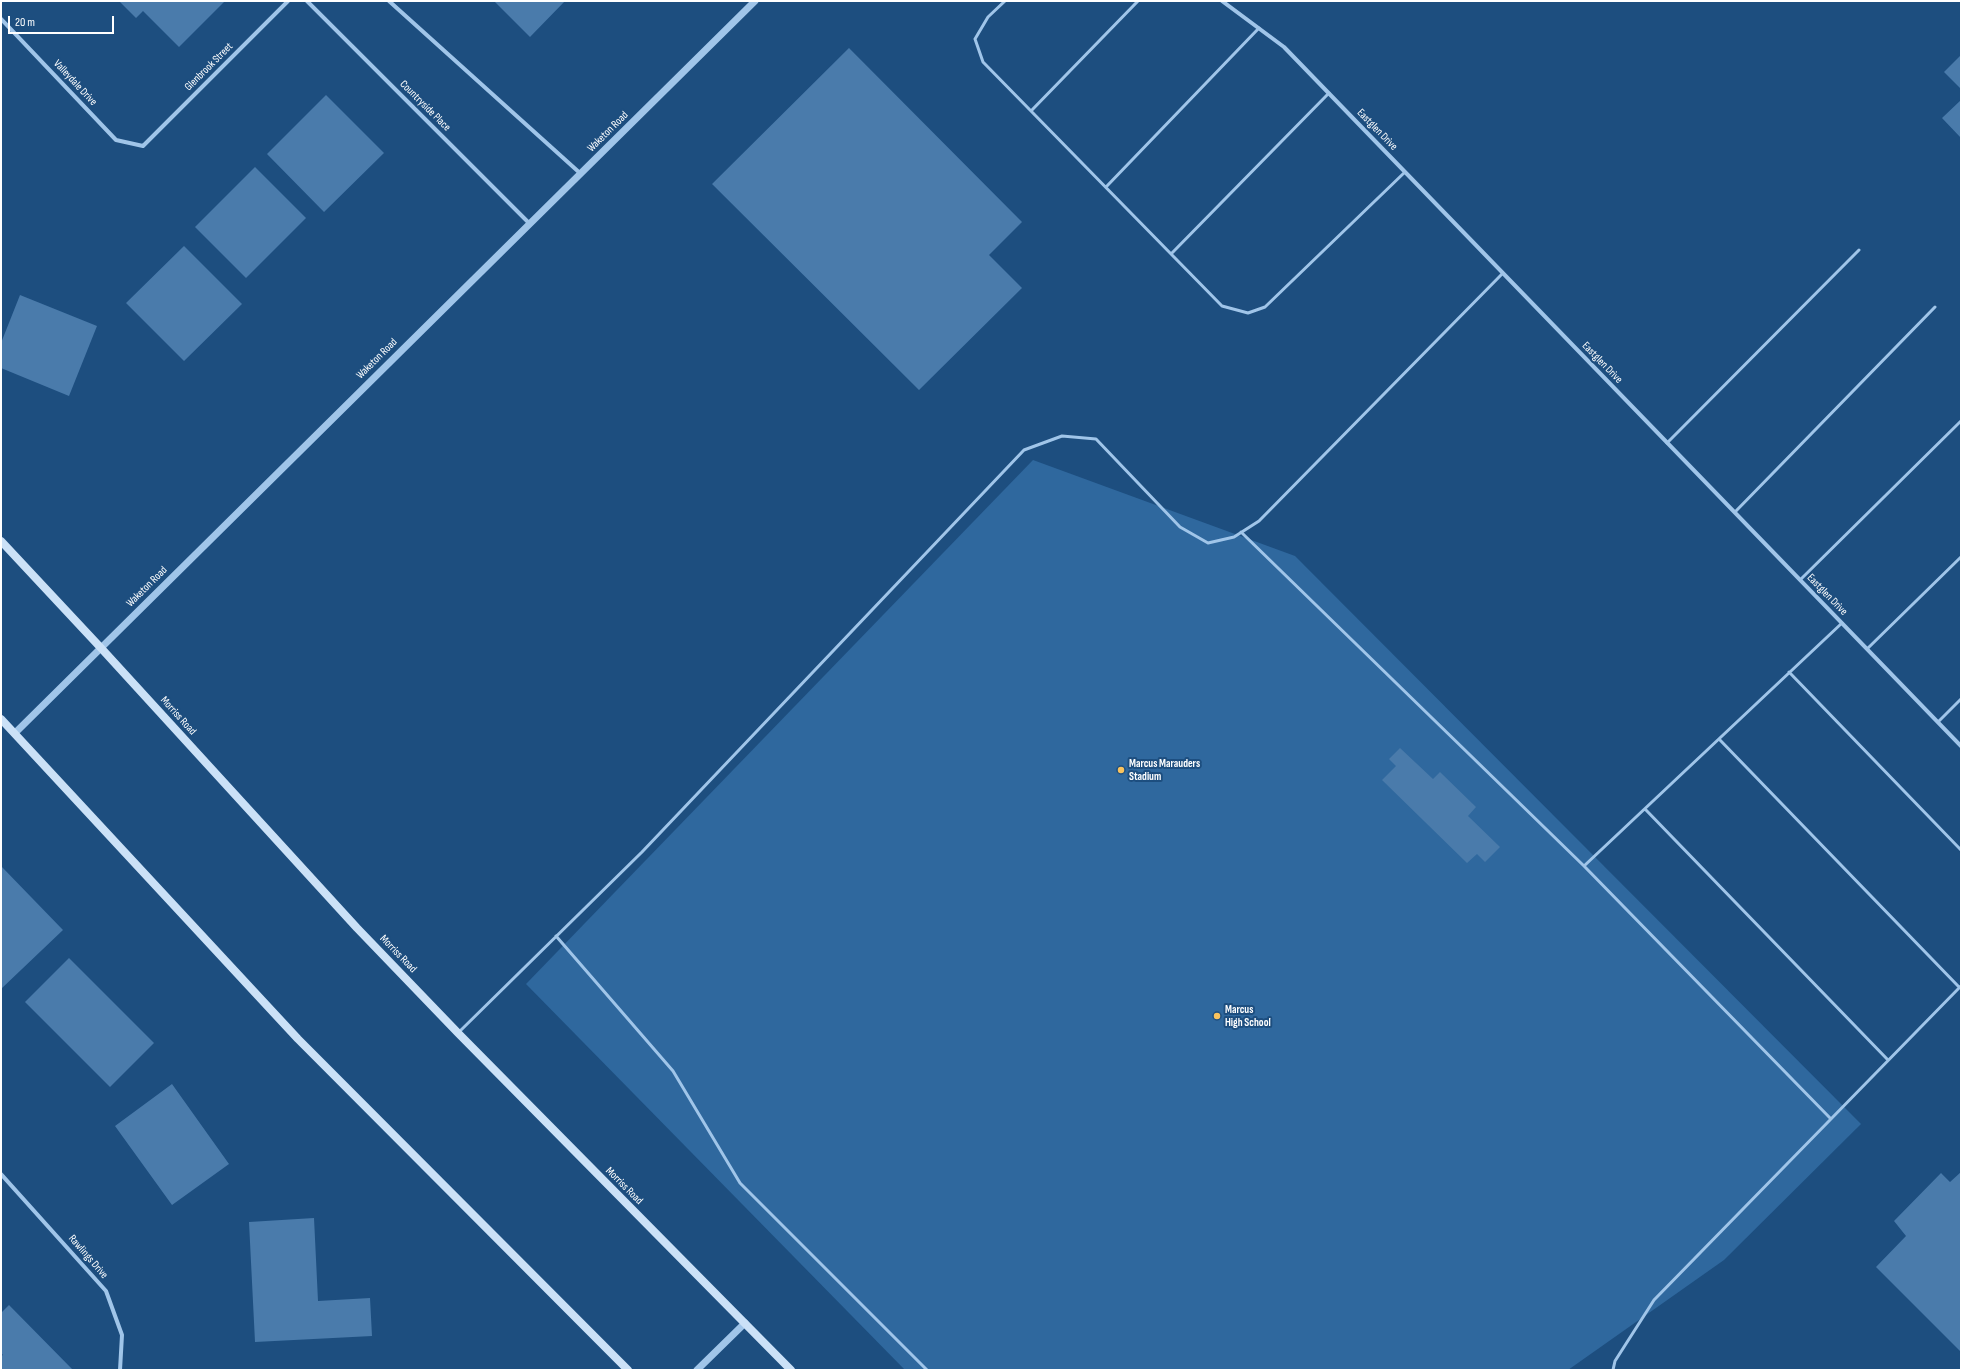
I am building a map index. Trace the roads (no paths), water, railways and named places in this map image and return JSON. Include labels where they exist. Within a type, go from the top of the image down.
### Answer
[{"type":"main road","name":"Morriss Road","points":[[1,542],[101,648],[357,928],[458,1033],[792,1370]]},
{"type":"main road","points":[[1,719],[298,1039],[628,1370]]},
{"type":"street","name":"Glenbrook Street","points":[[143,146],[288,1]]},
{"type":"street","name":"Countryside Place","points":[[306,1],[530,224]]},
{"type":"street","points":[[389,1],[580,174]]},
{"type":"street","name":"Waketon Road","points":[[15,733],[755,1]]},
{"type":"street","name":"Eastglen Drive","points":[[1222,1],[1284,47],[1961,746]]},
{"type":"street","name":"Valleydale Drive","points":[[1,19],[116,140],[143,146]]},
{"type":"street","name":"Rawlings Drive","points":[[1,1174],[106,1292],[122,1335],[120,1370]]},
{"type":"street","points":[[697,1370],[745,1323]]},
{"type":"lane","points":[[1005,1],[988,17],[975,39],[983,62],[1222,306],[1248,313],[1265,307],[1405,172]]},
{"type":"lane","points":[[1031,111],[1138,1]]},
{"type":"lane","points":[[1106,188],[1259,28]]},
{"type":"lane","points":[[1171,254],[1328,93]]},
{"type":"lane","points":[[1667,443],[1859,250]]},
{"type":"lane","points":[[458,1033],[642,852],[1024,450],[1062,436],[1096,439],[1180,527],[1208,543],[1234,537],[1259,521],[1503,273]]},
{"type":"lane","points":[[1734,512],[1936,307]]},
{"type":"lane","points":[[1800,580],[1961,421]]},
{"type":"lane","points":[[1241,532],[1584,866],[1831,1119]]},
{"type":"lane","points":[[1866,649],[1961,557]]},
{"type":"lane","points":[[1584,866],[1842,623]]},
{"type":"lane","points":[[1789,672],[1961,850]]},
{"type":"lane","points":[[1938,722],[1961,699]]},
{"type":"lane","points":[[1613,1370],[1615,1361],[1654,1300],[1960,986],[1719,739]]},
{"type":"lane","points":[[1645,809],[1888,1060]]},
{"type":"lane","points":[[556,936],[673,1071],[740,1182],[927,1370]]},
{"type":"place","name":"Marcus Marauders Stadium","points":[[1121,770]]},
{"type":"place","name":"Marcus High School","points":[[1217,1016]]}]
